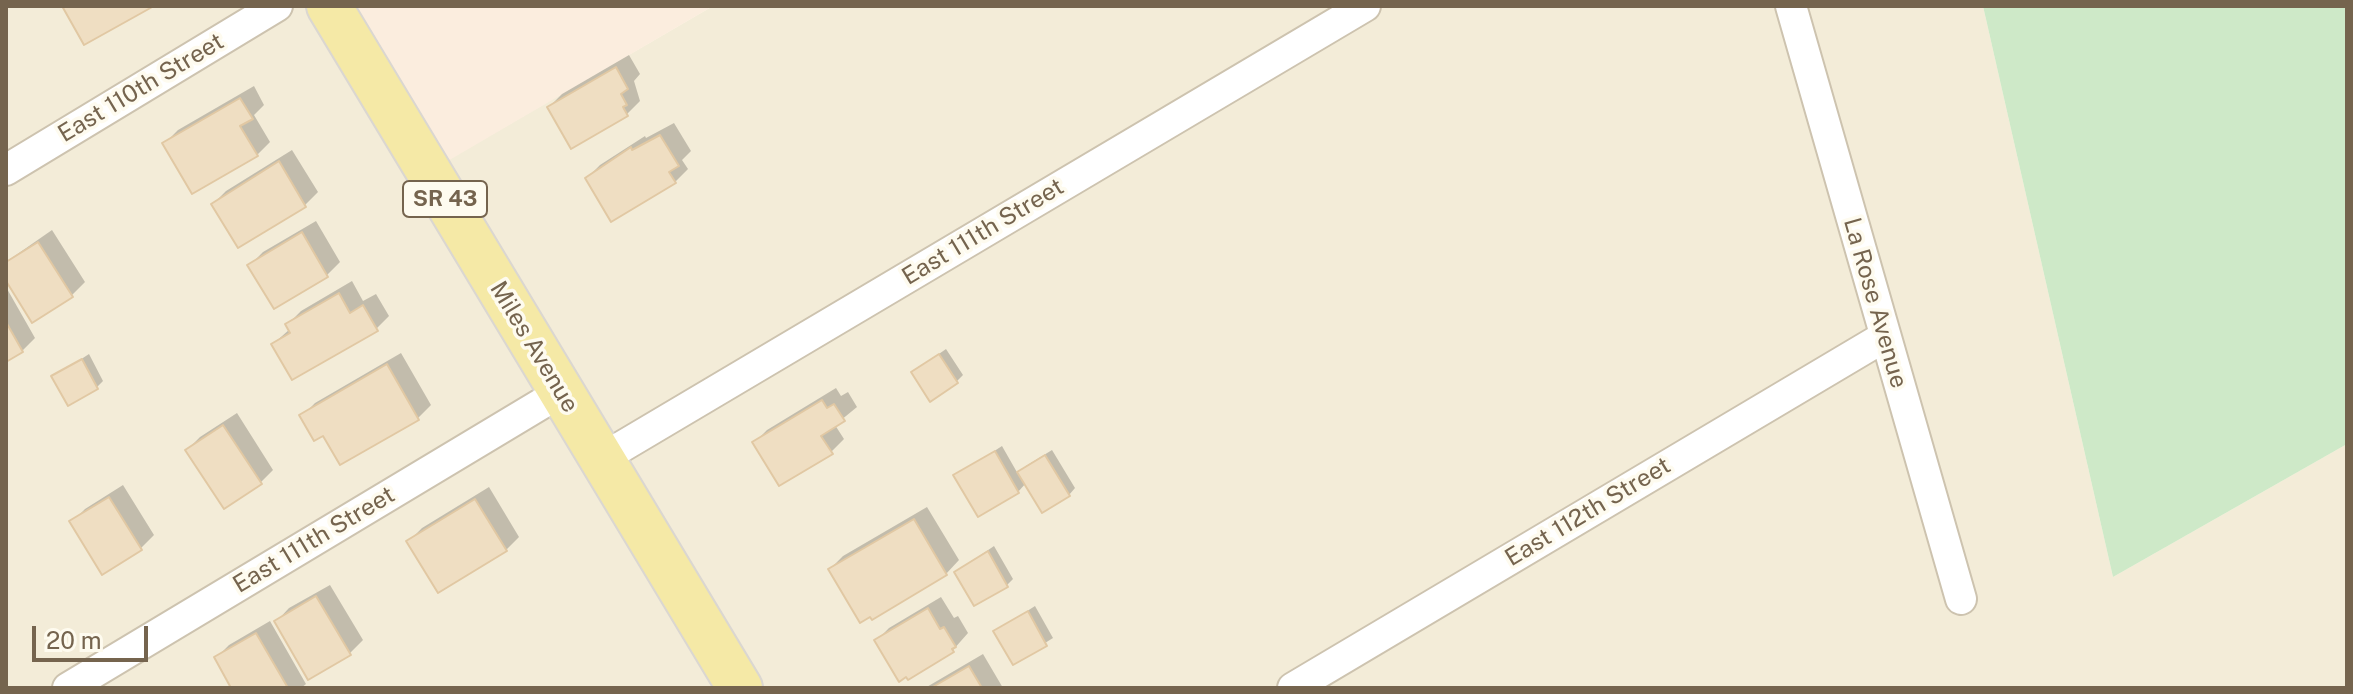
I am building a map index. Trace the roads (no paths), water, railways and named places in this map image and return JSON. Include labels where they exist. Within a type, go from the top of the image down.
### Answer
[{"type":"main road","name":"Miles Avenue","points":[[329,6],[740,688]]},
{"type":"street","name":"East 110th Street","points":[[6,170],[277,6]]},
{"type":"street","name":"East 111th Street","points":[[601,459],[1365,6]]},
{"type":"street","name":"La Rose Avenue","points":[[1791,6],[1961,599]]},
{"type":"street","name":"East 112th Street","points":[[1293,688],[1884,337]]},
{"type":"street","name":"East 111th Street","points":[[68,688],[561,392]]}]
